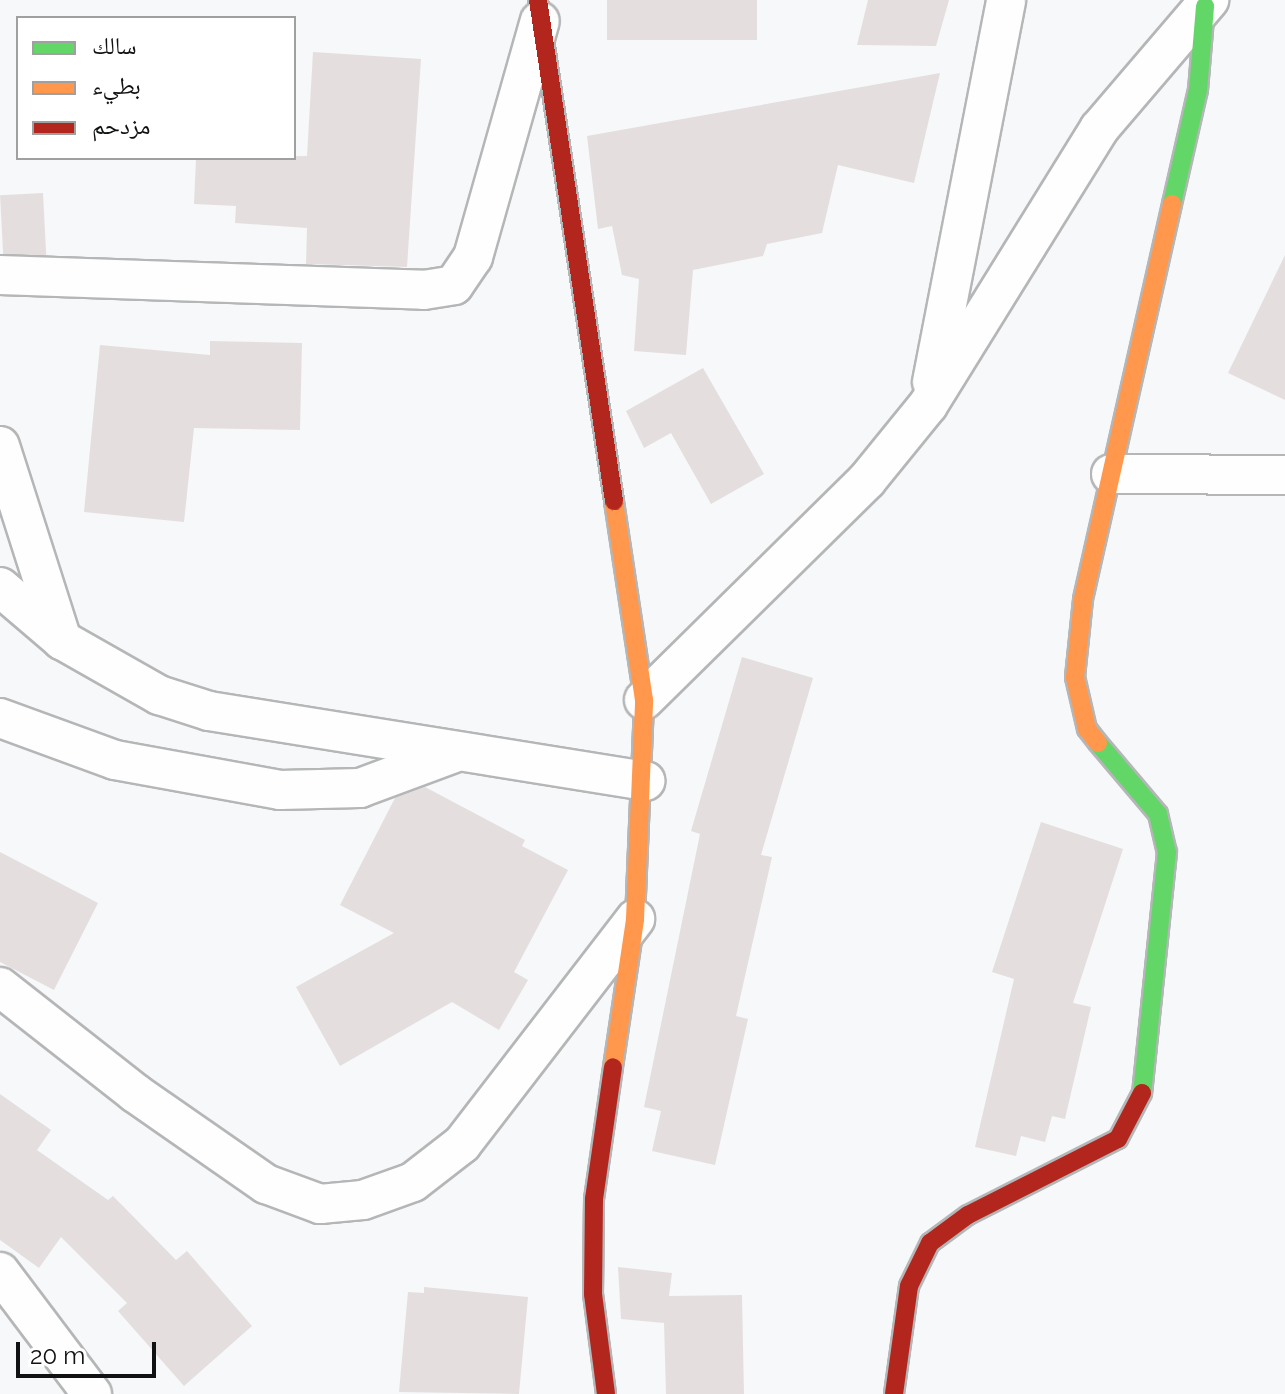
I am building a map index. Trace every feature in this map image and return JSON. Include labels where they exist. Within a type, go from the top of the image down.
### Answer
[{"type":"street","points":[[928,405],[1006,0]]},
{"type":"street","points":[[644,700],[867,480],[928,405],[1099,129],[1207,3]]},
{"type":"street","points":[[894,1394],[905,1302],[930,1243],[968,1215],[1118,1139],[1142,1097],[1167,852],[1158,814],[1087,729],[1075,677],[1083,599],[1198,90],[1207,3]]},
{"type":"street","points":[[0,275],[424,290],[454,285],[473,257],[539,10]]},
{"type":"street","points":[[539,10],[644,700],[645,781],[635,919],[594,1199],[593,1294],[606,1394]]},
{"type":"street","points":[[0,446],[62,640]]},
{"type":"street","points":[[1111,474],[1285,475]]},
{"type":"street","points":[[0,587],[62,640],[159,695],[209,711],[645,781]]},
{"type":"street","points":[[0,718],[115,760],[280,790],[360,788],[457,752]]},
{"type":"street","points":[[0,987],[135,1093],[266,1184],[320,1204],[363,1200],[413,1182],[462,1144],[635,919]]},
{"type":"street","points":[[0,1272],[92,1394]]},
{"type":"building","points":[[607,0],[757,0],[757,40],[607,40]]},
{"type":"building","points":[[868,0],[949,0],[936,46],[857,45]]},
{"type":"building","points":[[313,52],[421,59],[407,267],[306,264],[307,228],[235,223],[236,206],[194,204],[196,160],[296,160],[296,156],[307,156]]},
{"type":"building","points":[[940,73],[914,183],[838,165],[822,233],[767,244],[763,256],[693,270],[686,355],[634,351],[639,279],[622,275],[612,226],[598,229],[587,136]]},
{"type":"building","points":[[43,193],[46,255],[3,257],[0,195]]},
{"type":"building","points":[[1285,255],[1285,400],[1228,373]]},
{"type":"building","points":[[210,341],[302,343],[300,430],[194,428],[184,522],[84,512],[100,345],[210,355]]},
{"type":"building","points":[[703,368],[764,474],[711,504],[671,433],[644,448],[626,411]]},
{"type":"building","points":[[742,657],[813,678],[761,855],[772,857],[736,1016],[748,1019],[715,1165],[652,1151],[661,1111],[644,1107],[700,834],[691,831]]},
{"type":"building","points":[[425,787],[525,840],[522,846],[568,870],[514,972],[528,980],[499,1030],[452,1002],[340,1066],[296,987],[394,933],[340,905],[395,798]]},
{"type":"building","points":[[1041,822],[1123,849],[1073,1003],[1091,1007],[1065,1119],[1052,1116],[1045,1142],[1021,1136],[1016,1156],[975,1147],[1014,979],[992,972]]},
{"type":"building","points":[[0,852],[98,903],[54,990],[0,962]]},
{"type":"building","points":[[0,1094],[51,1130],[37,1150],[108,1200],[113,1196],[176,1260],[187,1251],[252,1326],[184,1386],[118,1311],[127,1303],[61,1237],[39,1268],[0,1240]]},
{"type":"building","points":[[618,1267],[672,1273],[669,1296],[742,1295],[744,1394],[666,1394],[664,1323],[621,1319]]},
{"type":"building","points":[[424,1287],[528,1297],[519,1394],[399,1392],[408,1292],[424,1293]]},
{"type":"traffic: fast","points":[[1172,204],[1198,90],[1205,6]]},
{"type":"traffic: fast","points":[[1098,743],[1158,814],[1167,852],[1142,1093]]},
{"type":"traffic: slow","points":[[1098,743],[1087,729],[1075,677],[1083,599],[1172,204]]},
{"type":"traffic: slow","points":[[613,1067],[635,919],[644,700],[614,501]]},
{"type":"traffic: jam","points":[[538,0],[614,501]]},
{"type":"traffic: jam","points":[[606,1394],[593,1294],[594,1199],[613,1067]]},
{"type":"traffic: jam","points":[[894,1394],[909,1286],[930,1243],[968,1215],[1118,1139],[1142,1093]]}]
